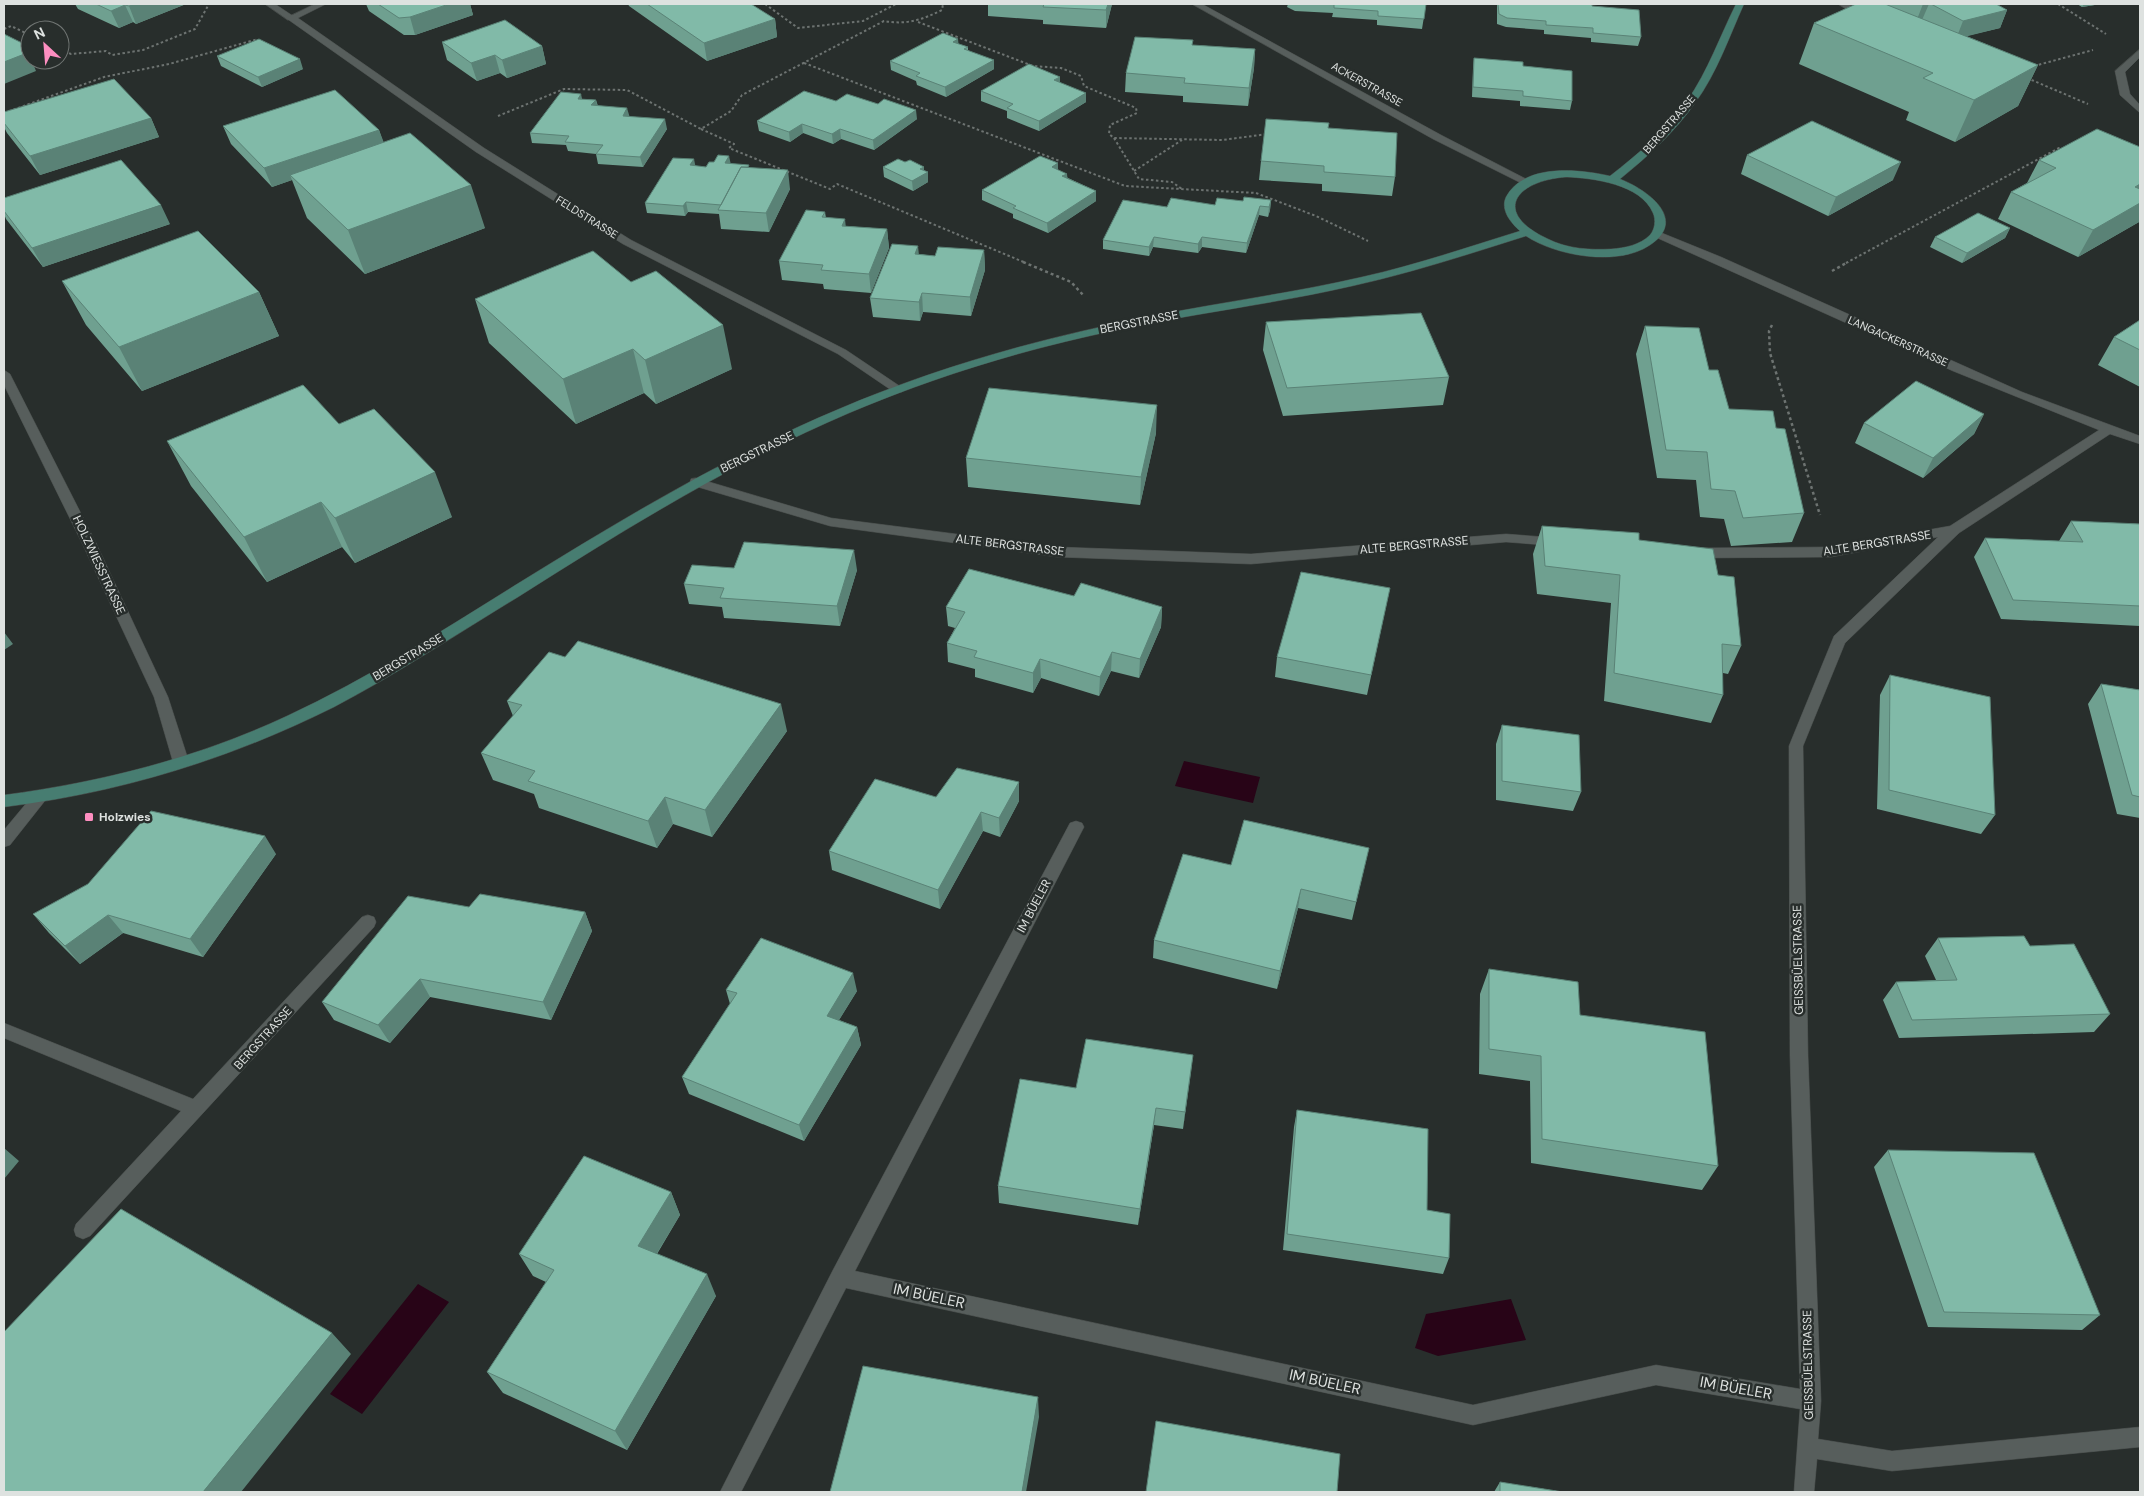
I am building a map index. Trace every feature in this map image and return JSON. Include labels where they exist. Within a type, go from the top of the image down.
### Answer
[{"type":"street","name":"FELDSTRASSE","points":[[269,4],[455,133],[627,242],[842,352],[898,389]]},
{"type":"street","points":[[291,18],[322,4]]},
{"type":"street","name":"ACKERSTRASSE","points":[[1196,4],[1437,137],[1527,182]]},
{"type":"street","name":"BERGSTRASSE","points":[[1612,180],[1642,155],[1691,102],[1704,80],[1740,4]]},
{"type":"street","points":[[1842,4],[1872,19]]},
{"type":"street","points":[[2139,52],[2120,71],[2125,95],[2140,110]]},
{"type":"street","points":[[1566,174],[1590,175],[1612,180],[1640,193],[1658,210],[1661,222],[1657,234],[1644,245],[1624,251],[1598,254],[1571,251],[1546,243],[1526,232],[1515,222],[1509,210],[1510,200],[1516,190],[1527,182],[1544,176],[1566,174]]},
{"type":"street","name":"BERGSTRASSE","points":[[4,801],[39,798],[106,783],[181,762],[252,736],[325,704],[384,672],[696,482],[799,431],[898,389],[987,359],[1115,326],[1368,279],[1476,250],[1526,232]]},
{"type":"street","name":"LANGACKERSTRASSE","points":[[1657,234],[1718,258],[2016,394],[2107,430],[2140,440]]},
{"type":"street","name":"HOLZWIESSTRASSE","points":[[4,374],[89,543],[161,696],[181,762]]},
{"type":"street","name":"ALTE BERGSTRASSE","points":[[1681,552],[1710,554],[1832,552],[1954,530],[2107,430]]},
{"type":"street","name":"ALTE BERGSTRASSE","points":[[696,482],[830,522],[1058,552],[1251,559],[1506,538],[1574,543]]},
{"type":"street","name":"GEISSBÜELSTRASSE","points":[[1804,1492],[1811,1401],[1799,1056],[1796,746],[1838,640],[1954,530]]},
{"type":"street","points":[[4,841],[39,798]]},
{"type":"street","name":"IM BÜELER","points":[[730,1492],[840,1277],[1076,827]]},
{"type":"street","name":"BERGSTRASSE","points":[[84,1230],[368,922]]},
{"type":"street","points":[[4,1030],[197,1109]]},
{"type":"street","name":"IM BÜELER","points":[[840,1277],[1473,1414],[1656,1375],[1811,1401]]},
{"type":"street","points":[[1807,1447],[1892,1461],[2140,1438]]},
{"type":"path","points":[[70,54],[106,52],[112,55],[143,50],[195,29],[209,4]]},
{"type":"path","points":[[765,4],[798,28],[863,21],[896,4]]},
{"type":"path","points":[[701,129],[731,111],[742,95],[884,20],[896,24],[918,22],[942,10],[943,4]]},
{"type":"path","points":[[2058,4],[2139,52]]},
{"type":"path","points":[[918,22],[1033,66],[1062,68],[1081,76],[1084,86],[1136,108],[1137,113],[1118,118],[1110,125],[1109,134],[1114,138],[1139,179],[1172,182],[1182,189]]},
{"type":"path","points":[[4,29],[11,26],[20,30]]},
{"type":"path","points":[[4,113],[104,77],[169,64],[302,27]]},
{"type":"path","points":[[2028,68],[2120,42]]},
{"type":"path","points":[[804,62],[1125,186],[1256,193],[1316,216],[1374,243]]},
{"type":"path","points":[[2020,75],[2088,105]]},
{"type":"path","points":[[455,133],[564,89],[627,90],[734,144],[729,148],[830,189],[838,184],[1071,282],[1115,326]]},
{"type":"path","points":[[1114,138],[1222,140],[1258,134],[1277,135]]},
{"type":"path","points":[[1134,171],[1182,139]]},
{"type":"path","points":[[1832,552],[1770,354],[1769,331],[1792,293],[2059,148],[2068,148]]},
{"type":"shaded area","points":[[1184,761],[1260,777],[1253,803],[1175,786]]},
{"type":"shaded area","points":[[418,1284],[449,1302],[362,1414],[330,1394]]},
{"type":"shaded area","points":[[1511,1299],[1526,1340],[1438,1356],[1415,1348],[1426,1314]]},
{"type":"building","points":[[96,4],[134,4],[125,5],[111,11]]},
{"type":"building","points":[[378,4],[449,4],[410,17],[399,18]]},
{"type":"building","points":[[647,4],[751,4],[775,19],[704,43]]},
{"type":"building","points":[[1044,4],[1108,4],[1106,10],[1043,7]]},
{"type":"building","points":[[1334,4],[1426,4],[1424,19],[1378,16],[1378,11],[1334,8]]},
{"type":"building","points":[[1498,4],[1592,4],[1592,6],[1639,10],[1641,37],[1593,33],[1593,28],[1546,25],[1546,21],[1507,18],[1499,14]]},
{"type":"building","points":[[1856,4],[1885,4],[2038,65],[1974,100],[1923,78],[1933,73],[1814,23]]},
{"type":"building","points":[[1931,4],[1996,4],[2007,10],[1963,21]]},
{"type":"building","points":[[505,20],[542,46],[502,60],[495,55],[471,63],[442,42]]},
{"type":"building","points":[[943,33],[958,39],[953,42],[968,47],[964,49],[994,60],[945,87],[916,76],[920,73],[890,61]]},
{"type":"building","points":[[4,34],[20,42],[20,56],[4,62]]},
{"type":"building","points":[[1135,37],[1193,40],[1192,45],[1255,49],[1249,88],[1184,83],[1185,78],[1126,73]]},
{"type":"building","points":[[259,39],[300,59],[258,77],[217,56]]},
{"type":"building","points":[[1474,58],[1523,62],[1523,66],[1572,71],[1572,101],[1523,96],[1523,91],[1473,87]]},
{"type":"building","points":[[1029,64],[1060,77],[1054,80],[1086,93],[1039,121],[1007,108],[1013,104],[981,91]]},
{"type":"building","points":[[114,79],[151,118],[30,156],[4,123],[4,112]]},
{"type":"building","points":[[335,90],[379,130],[264,168],[223,126]]},
{"type":"building","points":[[804,91],[836,101],[847,94],[878,104],[884,99],[916,110],[873,140],[840,129],[832,134],[802,124],[789,132],[757,121]]},
{"type":"building","points":[[561,92],[581,94],[578,99],[596,100],[591,105],[627,108],[623,116],[665,119],[640,157],[596,154],[603,145],[565,142],[569,136],[530,133]]},
{"type":"building","points":[[1266,119],[1329,123],[1328,128],[1397,133],[1395,177],[1324,172],[1324,166],[1261,161]]},
{"type":"building","points":[[1812,121],[1901,162],[1836,197],[1747,155]]},
{"type":"building","points":[[2097,129],[2140,147],[2140,184],[2135,187],[2140,189],[2140,203],[2093,230],[2011,192],[2056,168],[2039,160]]},
{"type":"building","points":[[410,133],[471,185],[348,230],[290,175]]},
{"type":"building","points":[[718,155],[729,156],[725,163],[749,165],[748,167],[741,167],[721,205],[686,202],[683,206],[645,203],[673,158],[694,159],[690,165],[706,167],[709,162],[714,162]]},
{"type":"building","points":[[1040,156],[1058,163],[1052,167],[1067,174],[1062,176],[1096,191],[1047,223],[1013,208],[1016,206],[982,190]]},
{"type":"building","points":[[898,159],[905,162],[910,160],[924,167],[920,169],[928,172],[912,181],[883,167]]},
{"type":"building","points":[[121,160],[161,205],[32,248],[4,211],[4,198]]},
{"type":"building","points":[[741,167],[788,170],[766,213],[718,210]]},
{"type":"building","points":[[1244,197],[1271,200],[1269,207],[1260,206],[1247,243],[1202,237],[1198,244],[1154,237],[1149,247],[1103,240],[1123,200],[1167,207],[1171,198],[1215,205],[1217,198],[1243,201]]},
{"type":"building","points":[[806,210],[825,212],[822,217],[845,219],[842,226],[887,229],[869,274],[821,270],[823,265],[779,261]]},
{"type":"building","points":[[1978,213],[2010,228],[1967,253],[1935,237]]},
{"type":"building","points":[[198,231],[259,292],[119,347],[62,281]]},
{"type":"building","points":[[892,244],[918,246],[915,254],[935,256],[938,247],[984,250],[970,297],[922,293],[919,302],[870,298]]},
{"type":"building","points":[[593,251],[631,282],[656,271],[723,325],[645,360],[633,349],[563,379],[475,299]]},
{"type":"building","points":[[1421,313],[1449,377],[1287,388],[1266,322]]},
{"type":"building","points":[[2140,320],[2140,350],[2114,337]]},
{"type":"building","points":[[1645,326],[1699,328],[1709,370],[1718,370],[1729,409],[1773,411],[1776,428],[1785,429],[1804,513],[1743,518],[1735,491],[1711,489],[1707,452],[1666,450]]},
{"type":"building","points":[[1916,381],[1984,414],[1933,458],[1864,423]]},
{"type":"building","points":[[303,385],[339,424],[374,409],[435,472],[335,518],[321,502],[244,537],[167,441]]},
{"type":"building","points":[[989,388],[1157,405],[1141,477],[966,458]]},
{"type":"building","points":[[2071,521],[2140,524],[2140,606],[2013,600],[1985,538],[2083,542]]},
{"type":"building","points":[[1542,526],[1639,533],[1639,540],[1713,549],[1718,575],[1734,577],[1741,646],[1722,644],[1723,695],[1614,673],[1620,575],[1545,566]]},
{"type":"building","points":[[744,542],[854,550],[837,606],[720,598],[724,588],[684,584],[692,565],[734,568]]},
{"type":"building","points":[[969,569],[1074,596],[1081,583],[1162,607],[1140,659],[1112,652],[1100,677],[1040,659],[1033,673],[974,657],[977,651],[947,643],[965,612],[946,607]]},
{"type":"building","points":[[1301,572],[1390,588],[1371,675],[1277,657]]},
{"type":"building","points":[[578,641],[781,704],[705,810],[665,797],[648,821],[528,781],[535,771],[481,753],[522,705],[507,701],[549,652],[565,657]]},
{"type":"building","points":[[1890,675],[1990,697],[1995,815],[1889,790]]},
{"type":"building","points":[[2101,684],[2140,690],[2140,797],[2132,795]]},
{"type":"building","points":[[1502,725],[1579,735],[1581,792],[1502,781]]},
{"type":"building","points":[[957,768],[1019,782],[999,818],[981,812],[938,890],[829,851],[875,779],[936,797]]},
{"type":"building","points":[[151,811],[265,836],[190,939],[108,915],[65,946],[33,914],[88,884]]},
{"type":"building","points":[[1244,820],[1369,848],[1356,902],[1301,889],[1280,971],[1154,940],[1183,854],[1231,865]]},
{"type":"building","points":[[480,894],[585,912],[543,1002],[420,979],[378,1025],[322,1002],[408,896],[469,907]]},
{"type":"building","points":[[2024,936],[2030,946],[2074,944],[2110,1014],[1912,1020],[1896,982],[1957,980],[1938,938]]},
{"type":"building","points":[[761,938],[853,973],[827,1016],[857,1027],[799,1125],[682,1077],[737,993],[726,990]]},
{"type":"building","points":[[1489,969],[1578,982],[1580,1015],[1705,1032],[1718,1166],[1542,1139],[1541,1056],[1489,1049]]},
{"type":"building","points":[[1086,1039],[1193,1055],[1185,1112],[1156,1108],[1140,1209],[998,1186],[1020,1079],[1076,1088]]},
{"type":"building","points":[[1297,1110],[1428,1129],[1427,1210],[1450,1214],[1449,1258],[1287,1234]]},
{"type":"building","points":[[1888,1150],[2034,1153],[2100,1315],[1944,1312]]},
{"type":"building","points":[[584,1156],[671,1192],[638,1246],[707,1274],[615,1431],[487,1372],[554,1270],[519,1254]]},
{"type":"building","points":[[121,1209],[332,1333],[203,1492],[4,1492],[4,1332]]},
{"type":"building","points":[[863,1366],[1038,1397],[1022,1492],[830,1492]]},
{"type":"building","points":[[1156,1421],[1340,1454],[1337,1492],[1146,1492]]},
{"type":"building","points":[[1500,1482],[1563,1492],[1500,1492]]},
{"type":"place","name":"Holzwies","points":[[89,817]]}]
